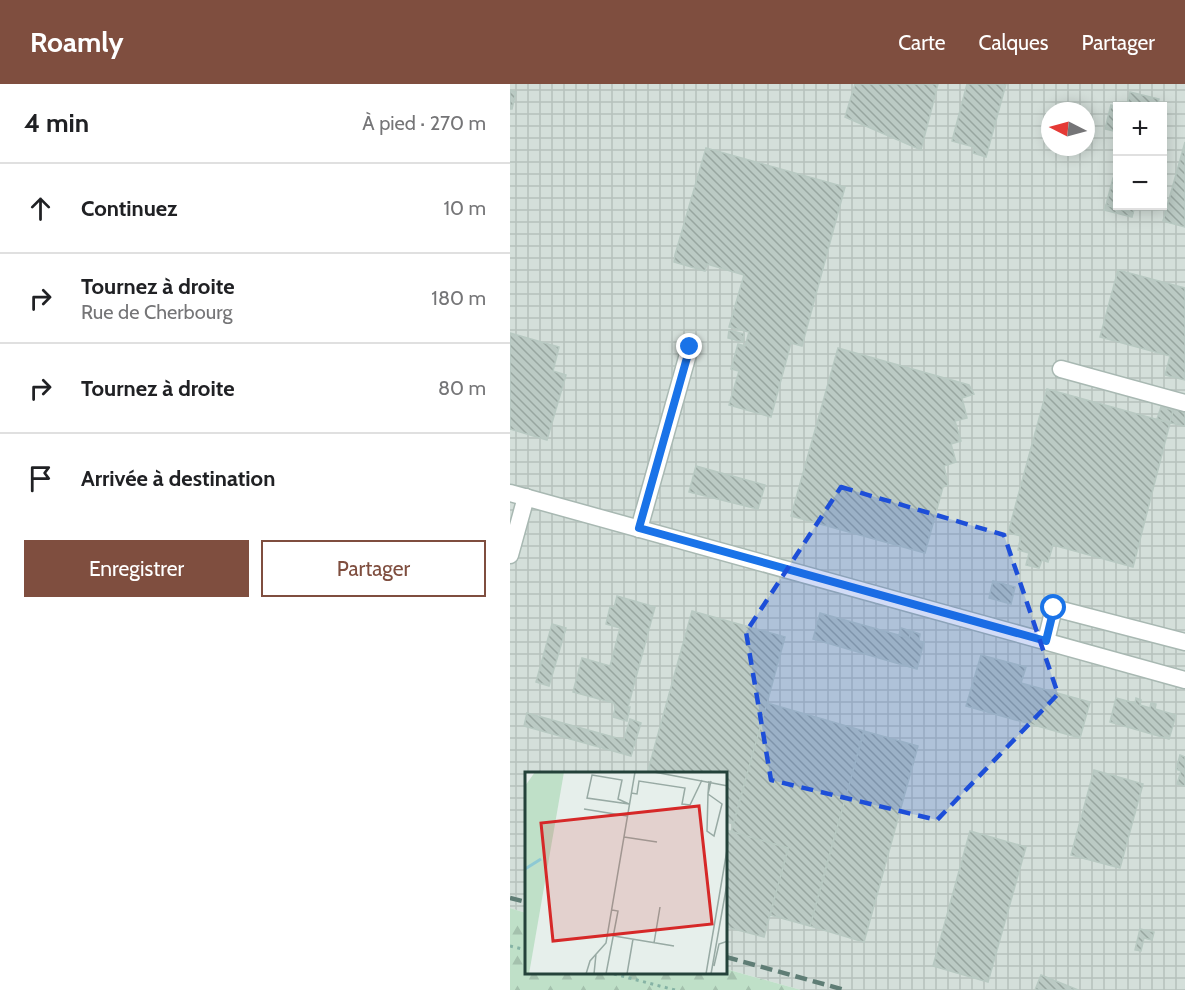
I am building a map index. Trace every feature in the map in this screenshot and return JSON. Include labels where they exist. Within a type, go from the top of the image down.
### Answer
[{"type":"street","points":[[639,528],[690,347]]},
{"type":"street","points":[[1061,369],[1185,403]]},
{"type":"street","points":[[510,555],[518,495],[1185,680]]},
{"type":"street","points":[[1046,641],[1054,608],[1185,642]]},
{"type":"path","points":[[510,946],[525,950]]},
{"type":"path","points":[[618,975],[675,990]]},
{"type":"highlighted area","points":[[841,487],[1004,535],[1058,694],[937,820],[771,780],[746,632]]},
{"type":"shaded area","points":[[510,84],[1185,84],[1185,990],[801,990],[728,970],[728,772],[525,772],[525,913],[510,908]]},
{"type":"green space","points":[[510,908],[525,913],[525,975],[728,975],[728,970],[801,990],[510,990]]},
{"type":"building","points":[[855,84],[938,84],[921,150],[845,117]]},
{"type":"building","points":[[967,84],[1006,84],[986,157],[973,153],[974,147],[952,141]]},
{"type":"building","points":[[510,90],[516,92],[512,109],[510,109]]},
{"type":"building","points":[[1130,92],[1159,99],[1158,102],[1128,102]]},
{"type":"building","points":[[1111,105],[1113,106],[1113,131],[1105,129]]},
{"type":"building","points":[[1185,142],[1185,227],[1163,221]]},
{"type":"building","points":[[706,148],[845,187],[802,346],[791,343],[771,417],[729,405],[739,371],[731,369],[738,344],[745,346],[749,332],[729,327],[744,275],[707,264],[705,271],[674,262]]},
{"type":"building","points":[[1113,178],[1113,207],[1106,205]]},
{"type":"building","points":[[1106,205],[1113,207],[1113,210],[1133,213],[1132,217],[1104,210]]},
{"type":"building","points":[[1118,270],[1185,288],[1185,380],[1165,375],[1170,356],[1100,337]]},
{"type":"building","points":[[729,330],[744,334],[743,342],[728,338]]},
{"type":"building","points":[[510,333],[559,347],[553,371],[566,375],[547,440],[510,429]]},
{"type":"building","points":[[838,348],[969,385],[974,394],[962,398],[967,418],[955,421],[961,441],[951,444],[956,462],[944,466],[948,485],[943,487],[925,553],[791,516]]},
{"type":"building","points":[[1047,389],[1170,423],[1133,567],[1053,545],[1048,562],[1042,560],[1039,568],[1026,565],[1029,553],[1018,550],[1021,536],[1008,533]]},
{"type":"building","points":[[1174,406],[1185,409],[1185,426],[1170,423]]},
{"type":"building","points":[[1161,407],[1173,410],[1170,423],[1157,419]]},
{"type":"building","points":[[696,466],[765,485],[758,509],[689,492]]},
{"type":"building","points":[[993,581],[1015,587],[1011,604],[989,598]]},
{"type":"building","points":[[617,596],[655,607],[628,707],[630,707],[627,721],[613,717],[614,703],[573,692],[582,658],[610,666],[620,628],[606,624],[610,607],[614,608]]},
{"type":"building","points":[[692,611],[785,637],[734,824],[728,822],[728,772],[648,772]]},
{"type":"building","points":[[820,613],[909,638],[911,631],[920,634],[919,641],[924,642],[917,669],[813,639]]},
{"type":"building","points":[[552,624],[566,628],[549,686],[536,682]]},
{"type":"building","points":[[901,628],[911,631],[909,638],[899,635]]},
{"type":"building","points":[[981,655],[1026,667],[1021,683],[1090,702],[1080,738],[966,706]]},
{"type":"building","points":[[1116,698],[1135,703],[1136,698],[1141,700],[1140,705],[1150,708],[1151,703],[1156,704],[1155,709],[1176,715],[1169,739],[1110,722]]},
{"type":"building","points":[[767,703],[864,731],[810,926],[770,915],[788,848],[731,832]]},
{"type":"building","points":[[527,713],[624,740],[630,719],[641,723],[631,756],[524,726]]},
{"type":"building","points":[[864,731],[918,746],[864,942],[810,926]]},
{"type":"building","points":[[1180,755],[1185,757],[1185,786],[1177,784],[1181,771],[1176,769]]},
{"type":"building","points":[[1094,770],[1143,784],[1120,868],[1071,855]]},
{"type":"building","points":[[728,831],[788,848],[764,937],[728,928]]},
{"type":"building","points":[[970,831],[1026,847],[988,982],[933,966]]},
{"type":"building","points":[[1140,929],[1154,932],[1152,940],[1144,938],[1141,951],[1135,950]]},
{"type":"building","points":[[1041,975],[1078,990],[1035,990]]},
{"type":"railway","points":[[510,898],[525,902]]},
{"type":"railway","points":[[728,958],[845,990]]},
{"type":"route","points":[[690,347],[639,528],[1046,641],[1054,608]]}]
